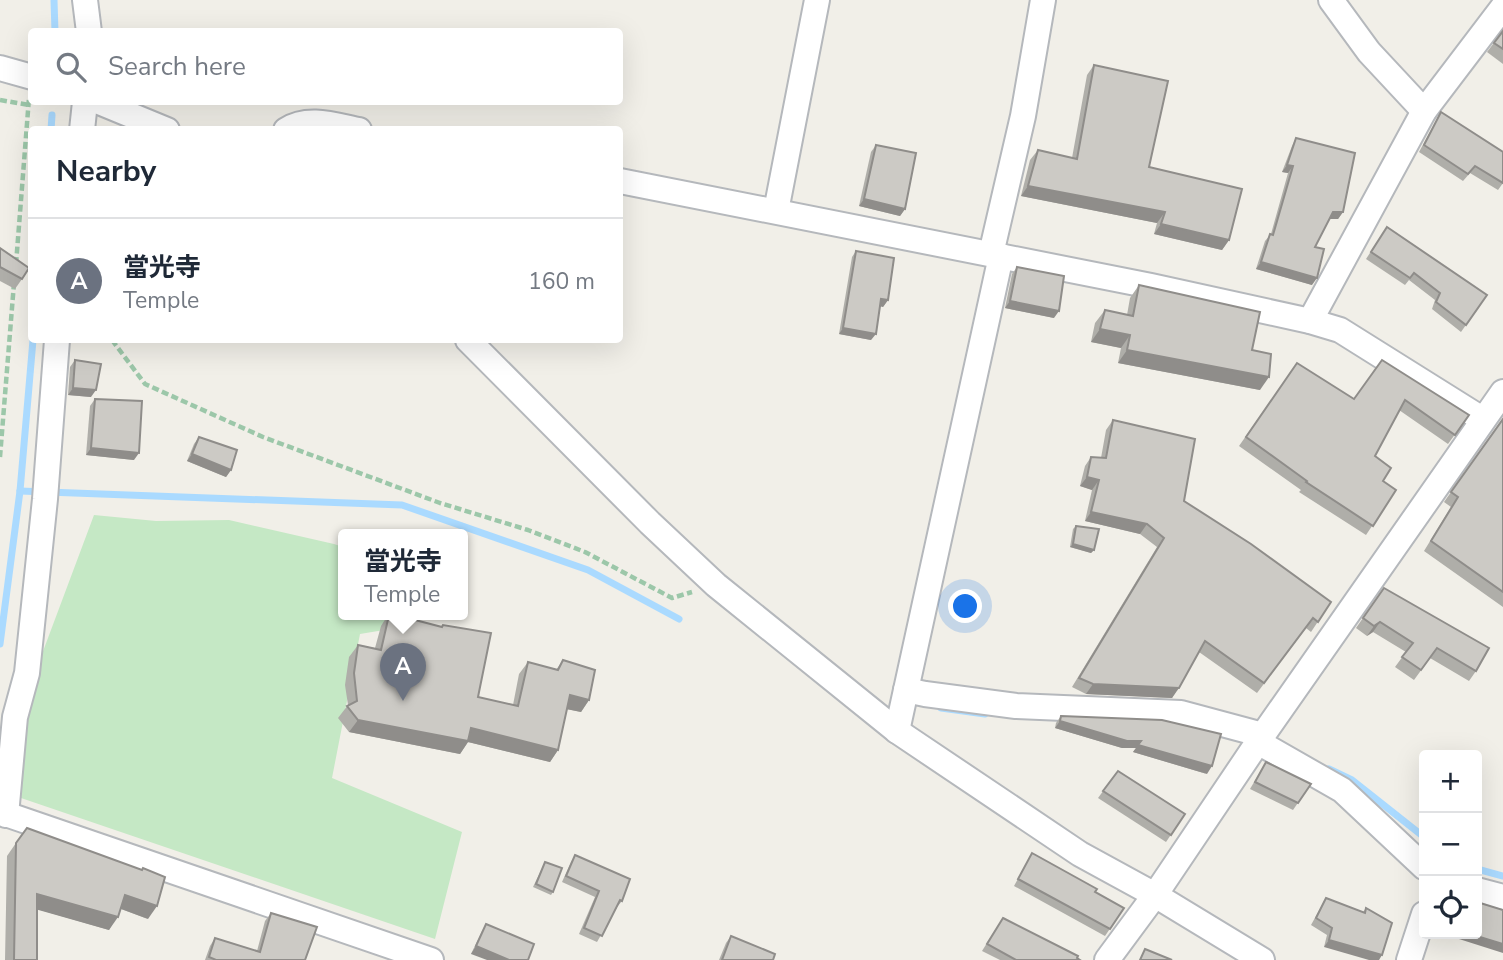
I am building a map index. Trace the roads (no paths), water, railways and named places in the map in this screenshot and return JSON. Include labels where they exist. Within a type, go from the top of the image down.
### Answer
[{"type":"street","points":[[85,0],[88,28]]},
{"type":"street","points":[[776,211],[817,0]]},
{"type":"street","points":[[897,732],[916,692],[1043,0]]},
{"type":"street","points":[[1331,0],[1369,52],[1424,111]]},
{"type":"street","points":[[1310,321],[1424,111],[1503,7]]},
{"type":"street","points":[[0,68],[28,76]]},
{"type":"street","points":[[82,126],[85,105]]},
{"type":"street","points":[[106,105],[157,126]]},
{"type":"street","points":[[292,126],[297,122],[320,122],[340,126]]},
{"type":"street","points":[[623,182],[1151,286],[1310,321],[1340,330],[1482,418]]},
{"type":"street","points":[[57,343],[45,499],[27,673],[15,717],[3,813],[430,960]]},
{"type":"street","points":[[471,343],[650,523],[716,585],[897,732],[1080,854],[1155,895],[1262,960]]},
{"type":"street","points":[[1107,960],[1155,895],[1260,738],[1482,418],[1503,392]]},
{"type":"street","points":[[916,692],[1017,706],[1181,713],[1260,738],[1342,790],[1419,862]]},
{"type":"street","points":[[1482,891],[1503,897]]},
{"type":"street","points":[[1409,960],[1419,929]]},
{"type":"waterway","points":[[54,0],[55,28]]},
{"type":"waterway","points":[[51,126],[52,115]]},
{"type":"waterway","points":[[0,644],[20,491],[33,343]]},
{"type":"waterway","points":[[20,491],[402,505],[588,570],[679,619]]},
{"type":"waterway","points":[[941,708],[985,714]]},
{"type":"waterway","points":[[1329,769],[1352,780],[1419,833]]},
{"type":"waterway","points":[[1482,870],[1503,876]]},
{"type":"place","name":"當光寺","points":[[403,701]]}]
